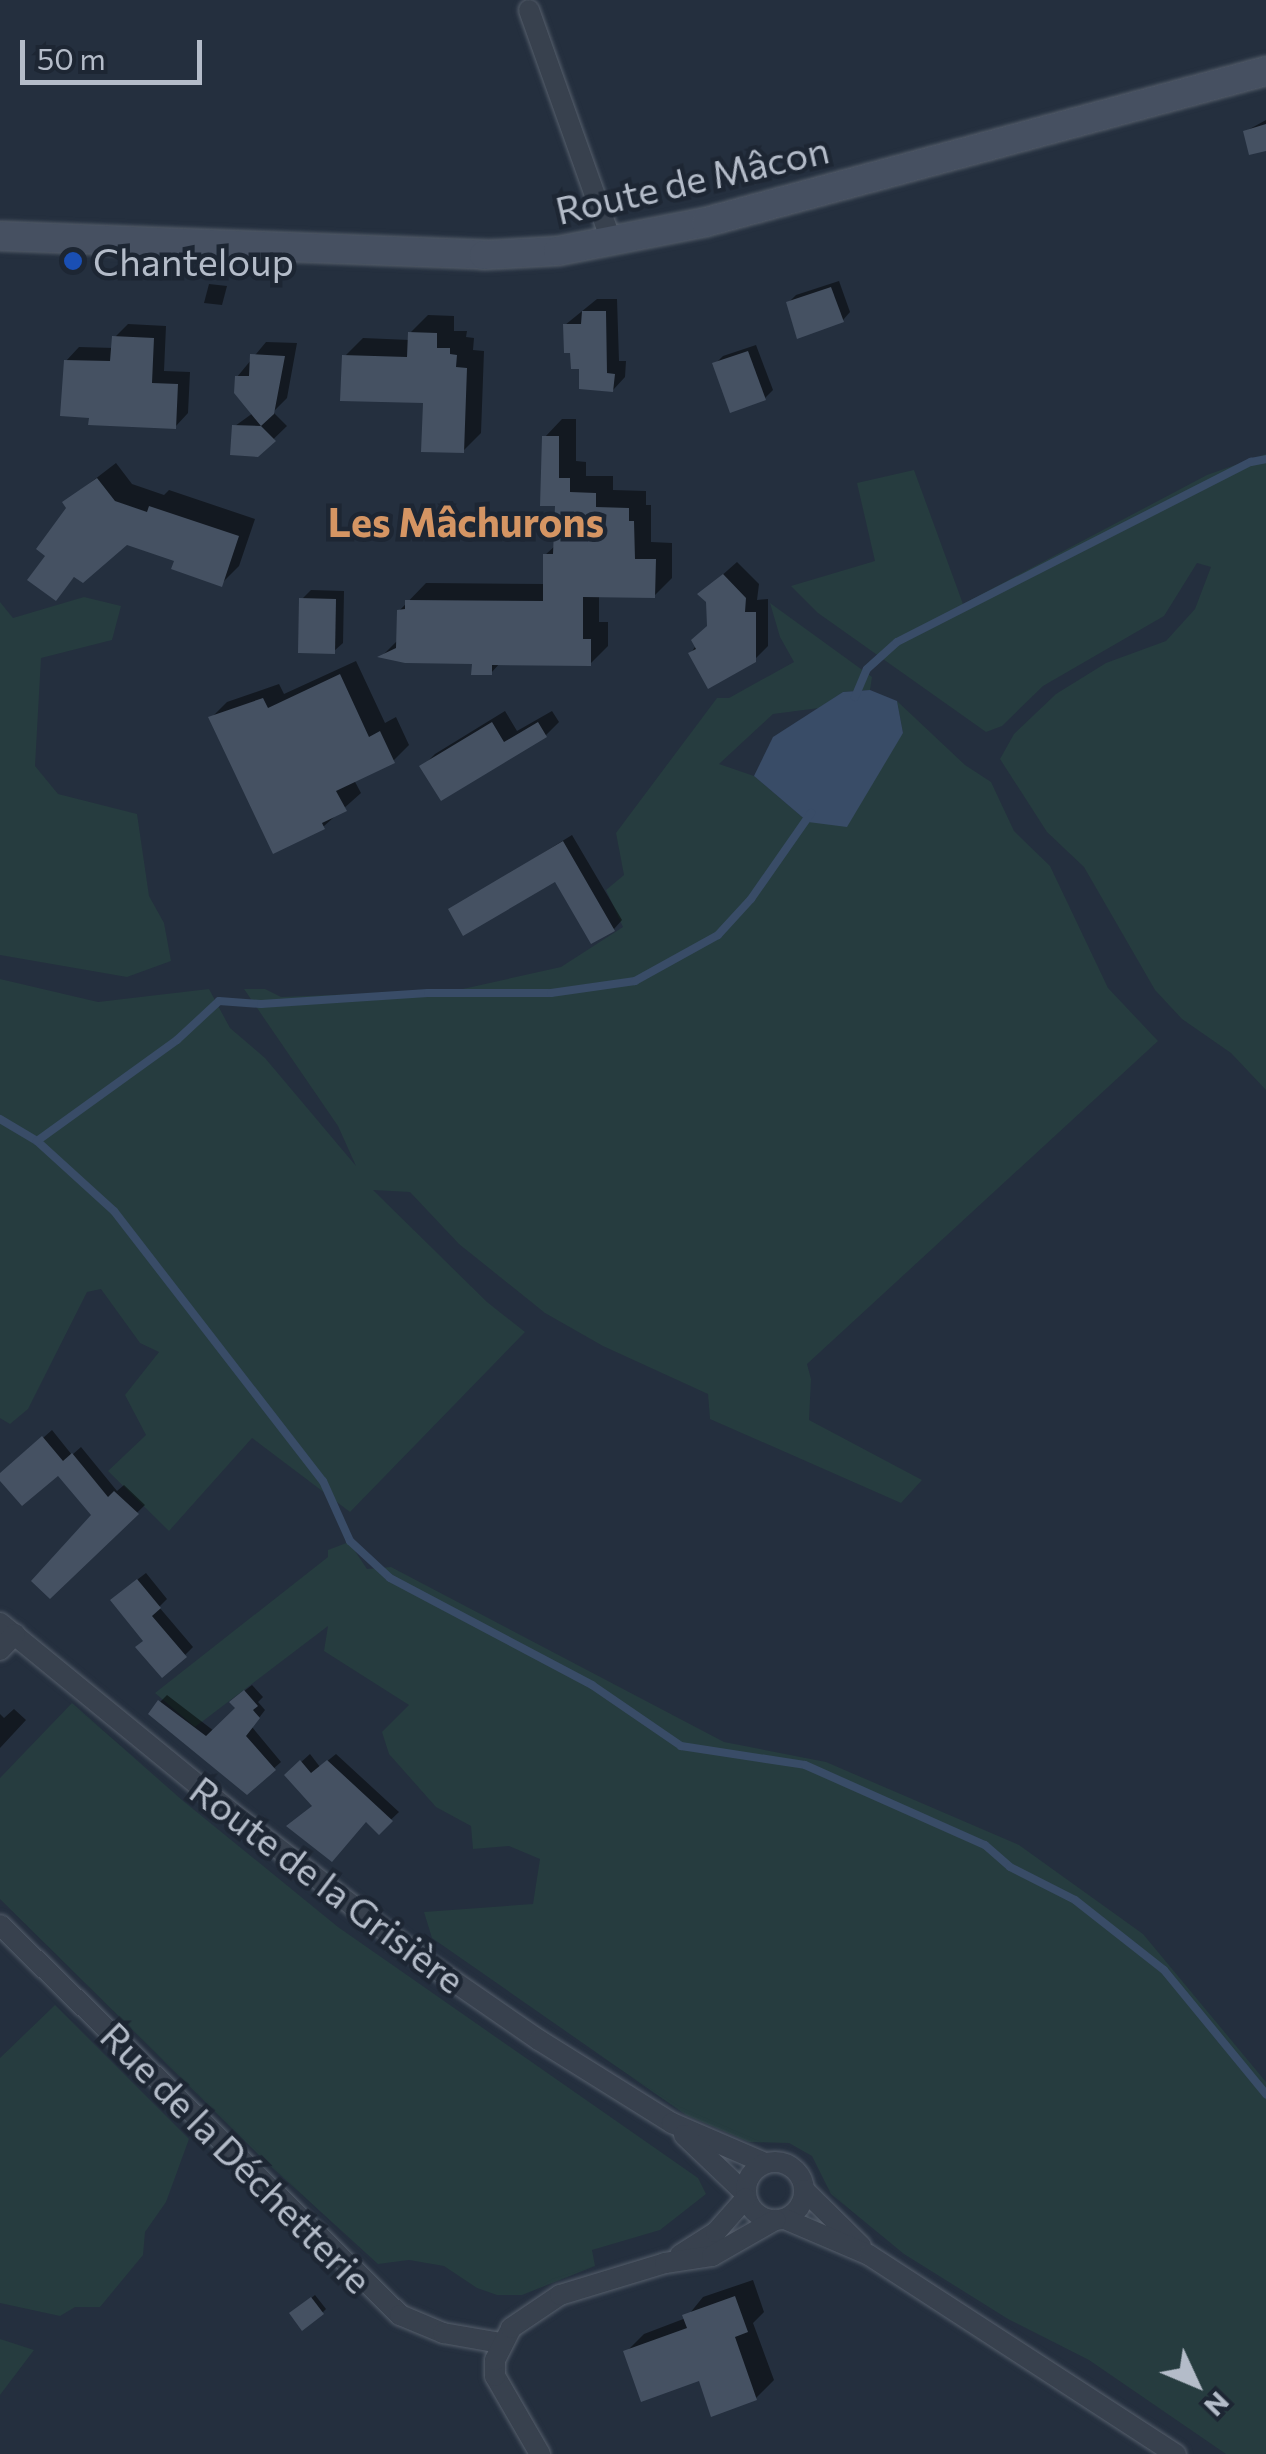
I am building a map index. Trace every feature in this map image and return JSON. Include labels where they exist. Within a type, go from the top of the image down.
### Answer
[{"type":"street","points":[[529,10],[612,243]]},
{"type":"street","name":"Route de Mâcon","points":[[0,236],[484,255],[612,243],[1266,71]]},
{"type":"street","name":"Route de la Grisière","points":[[5,1636],[418,1955],[539,2040],[672,2123],[765,2163],[787,2164],[796,2170],[804,2190],[869,2255]]},
{"type":"street","name":"Rue de la Déchetterie","points":[[0,1925],[400,2315],[443,2333],[501,2344]]},
{"type":"street","name":"Route de la Grisière","points":[[672,2123],[746,2196],[756,2214],[780,2219],[869,2255],[1176,2454]]},
{"type":"street","points":[[665,2263],[716,2232],[746,2196],[750,2174],[765,2163]]},
{"type":"street","points":[[540,2454],[495,2376],[501,2344],[531,2311],[560,2295],[665,2263],[727,2250],[799,2208],[804,2190]]},
{"type":"green space","points":[[1266,454],[1266,1090],[1231,1053],[1182,1019],[1155,990],[1084,867],[1047,832],[1000,759],[1014,734],[1056,694],[1106,663],[1166,641],[1195,609],[1211,567],[1197,563],[1164,616],[1043,686],[1002,726],[986,732],[818,613],[791,586],[875,561],[857,483],[914,470],[963,604],[1207,475]]},
{"type":"green space","points":[[84,597],[121,606],[112,640],[41,658],[35,766],[58,794],[137,814],[149,896],[164,923],[171,961],[127,977],[0,955],[0,602],[13,618]]},
{"type":"green space","points":[[770,603],[872,677],[870,690],[843,692],[819,708],[773,714],[719,764],[754,776],[808,822],[903,733],[897,701],[965,765],[991,782],[1014,831],[1050,866],[1108,988],[1158,1041],[807,1364],[811,1379],[809,1420],[922,1480],[901,1503],[710,1419],[708,1394],[603,1346],[545,1313],[459,1244],[410,1192],[373,1190],[487,1302],[525,1332],[350,1512],[252,1438],[169,1531],[108,1471],[146,1435],[125,1395],[159,1352],[140,1343],[101,1289],[87,1292],[28,1409],[10,1424],[0,1418],[0,979],[98,1002],[209,989],[230,1028],[265,1058],[356,1166],[338,1126],[244,989],[265,989],[281,997],[458,990],[561,967],[623,927],[606,890],[624,875],[616,833],[717,698],[729,698],[794,662],[780,637]]},
{"type":"green space","points":[[349,1542],[367,1569],[391,1567],[724,1742],[826,1762],[1019,1845],[1143,1934],[1266,2082],[1266,2454],[1226,2454],[1089,2360],[1008,2319],[904,2254],[831,2194],[812,2156],[789,2143],[749,2142],[686,2115],[432,1938],[424,1912],[533,1904],[540,1859],[509,1846],[473,1849],[471,1826],[436,1807],[389,1754],[382,1732],[409,1705],[324,1651],[328,1626],[195,1727],[155,1693],[328,1557],[328,1550]]},
{"type":"green space","points":[[72,1703],[182,1800],[338,1927],[698,2178],[706,2194],[660,2230],[592,2250],[595,2266],[522,2295],[497,2295],[477,2288],[444,2266],[409,2260],[378,2264],[264,2160],[0,1899],[0,1778]]},
{"type":"green space","points":[[55,2005],[189,2139],[166,2202],[145,2232],[143,2255],[100,2307],[75,2307],[60,2316],[0,2303],[0,2058]]},
{"type":"green space","points":[[0,2339],[34,2350],[0,2395]]},
{"type":"water","points":[[870,690],[897,701],[903,733],[847,827],[808,822],[754,776],[773,737],[843,692]]},
{"type":"building","points":[[1266,124],[1266,151],[1249,155],[1243,131]]},
{"type":"building","points":[[831,287],[844,322],[797,339],[786,302]]},
{"type":"building","points":[[582,311],[606,311],[607,373],[615,374],[613,392],[579,389],[579,369],[571,369],[570,353],[564,353],[563,324],[581,324]]},
{"type":"building","points":[[408,332],[437,333],[437,348],[450,348],[450,354],[457,355],[456,367],[467,368],[464,453],[421,452],[423,403],[340,401],[342,355],[407,357]]},
{"type":"building","points":[[112,336],[154,338],[152,383],[178,384],[176,429],[88,425],[89,418],[60,416],[64,360],[110,361]]},
{"type":"building","points":[[748,351],[766,400],[730,413],[712,363]]},
{"type":"building","points":[[250,354],[285,356],[274,414],[261,426],[234,393],[235,376],[249,376]]},
{"type":"building","points":[[232,425],[261,426],[276,441],[258,457],[230,455]]},
{"type":"building","points":[[542,436],[559,436],[559,478],[570,478],[570,492],[596,493],[596,507],[629,508],[629,521],[634,521],[635,559],[656,559],[655,598],[583,597],[583,639],[591,639],[591,666],[492,665],[492,675],[471,675],[472,664],[405,663],[377,657],[396,648],[397,610],[405,609],[405,600],[543,601],[543,554],[553,554],[555,506],[540,506]]},
{"type":"building","points":[[97,478],[115,501],[147,512],[149,506],[239,536],[222,587],[171,569],[174,561],[127,545],[83,583],[74,577],[56,601],[27,580],[45,556],[36,549],[66,508],[62,502]]},
{"type":"building","points":[[723,574],[746,598],[745,612],[756,612],[756,662],[708,689],[688,653],[696,649],[691,640],[707,626],[706,602],[697,594]]},
{"type":"building","points":[[299,598],[336,599],[335,654],[298,653]]},
{"type":"building","points":[[340,674],[369,737],[380,731],[395,763],[336,791],[347,811],[322,823],[325,829],[273,854],[208,717],[263,698],[268,708]]},
{"type":"building","points":[[492,722],[504,742],[538,722],[547,737],[441,801],[419,766]]},
{"type":"building","points":[[563,841],[615,931],[591,944],[555,882],[463,936],[448,909]]},
{"type":"building","points":[[42,1436],[63,1461],[72,1453],[108,1497],[114,1491],[139,1514],[50,1599],[31,1581],[91,1515],[58,1476],[22,1506],[0,1481],[0,1473]]},
{"type":"building","points":[[137,1579],[161,1608],[152,1616],[187,1657],[162,1678],[135,1647],[143,1641],[110,1600]]},
{"type":"building","points":[[244,1690],[258,1706],[253,1710],[260,1718],[246,1736],[276,1770],[247,1795],[148,1714],[158,1700],[206,1736],[235,1708],[229,1702]]},
{"type":"building","points":[[300,1760],[311,1773],[327,1760],[393,1821],[379,1835],[366,1822],[332,1862],[286,1826],[312,1806],[284,1775]]},
{"type":"building","points":[[735,2296],[748,2332],[735,2337],[757,2400],[711,2417],[699,2381],[641,2402],[623,2351],[687,2328],[682,2315]]},
{"type":"building","points":[[311,2297],[324,2314],[302,2331],[289,2313]]},
{"type":"waterway","points":[[855,697],[867,669],[897,642],[1251,462],[1266,459]]},
{"type":"waterway","points":[[37,1141],[177,1040],[219,1001],[261,1004],[428,993],[551,993],[635,981],[718,935],[751,899],[811,813]]},
{"type":"waterway","points":[[0,1119],[37,1141],[114,1211],[323,1481],[350,1541],[390,1578],[592,1685],[681,1746],[805,1765],[985,1845],[1010,1867],[1075,1900],[1164,1970],[1266,2094]]},
{"type":"place","name":"Chanteloup","points":[[73,261]]},
{"type":"district","name":"Les Mâchurons","points":[[466,521]]}]
